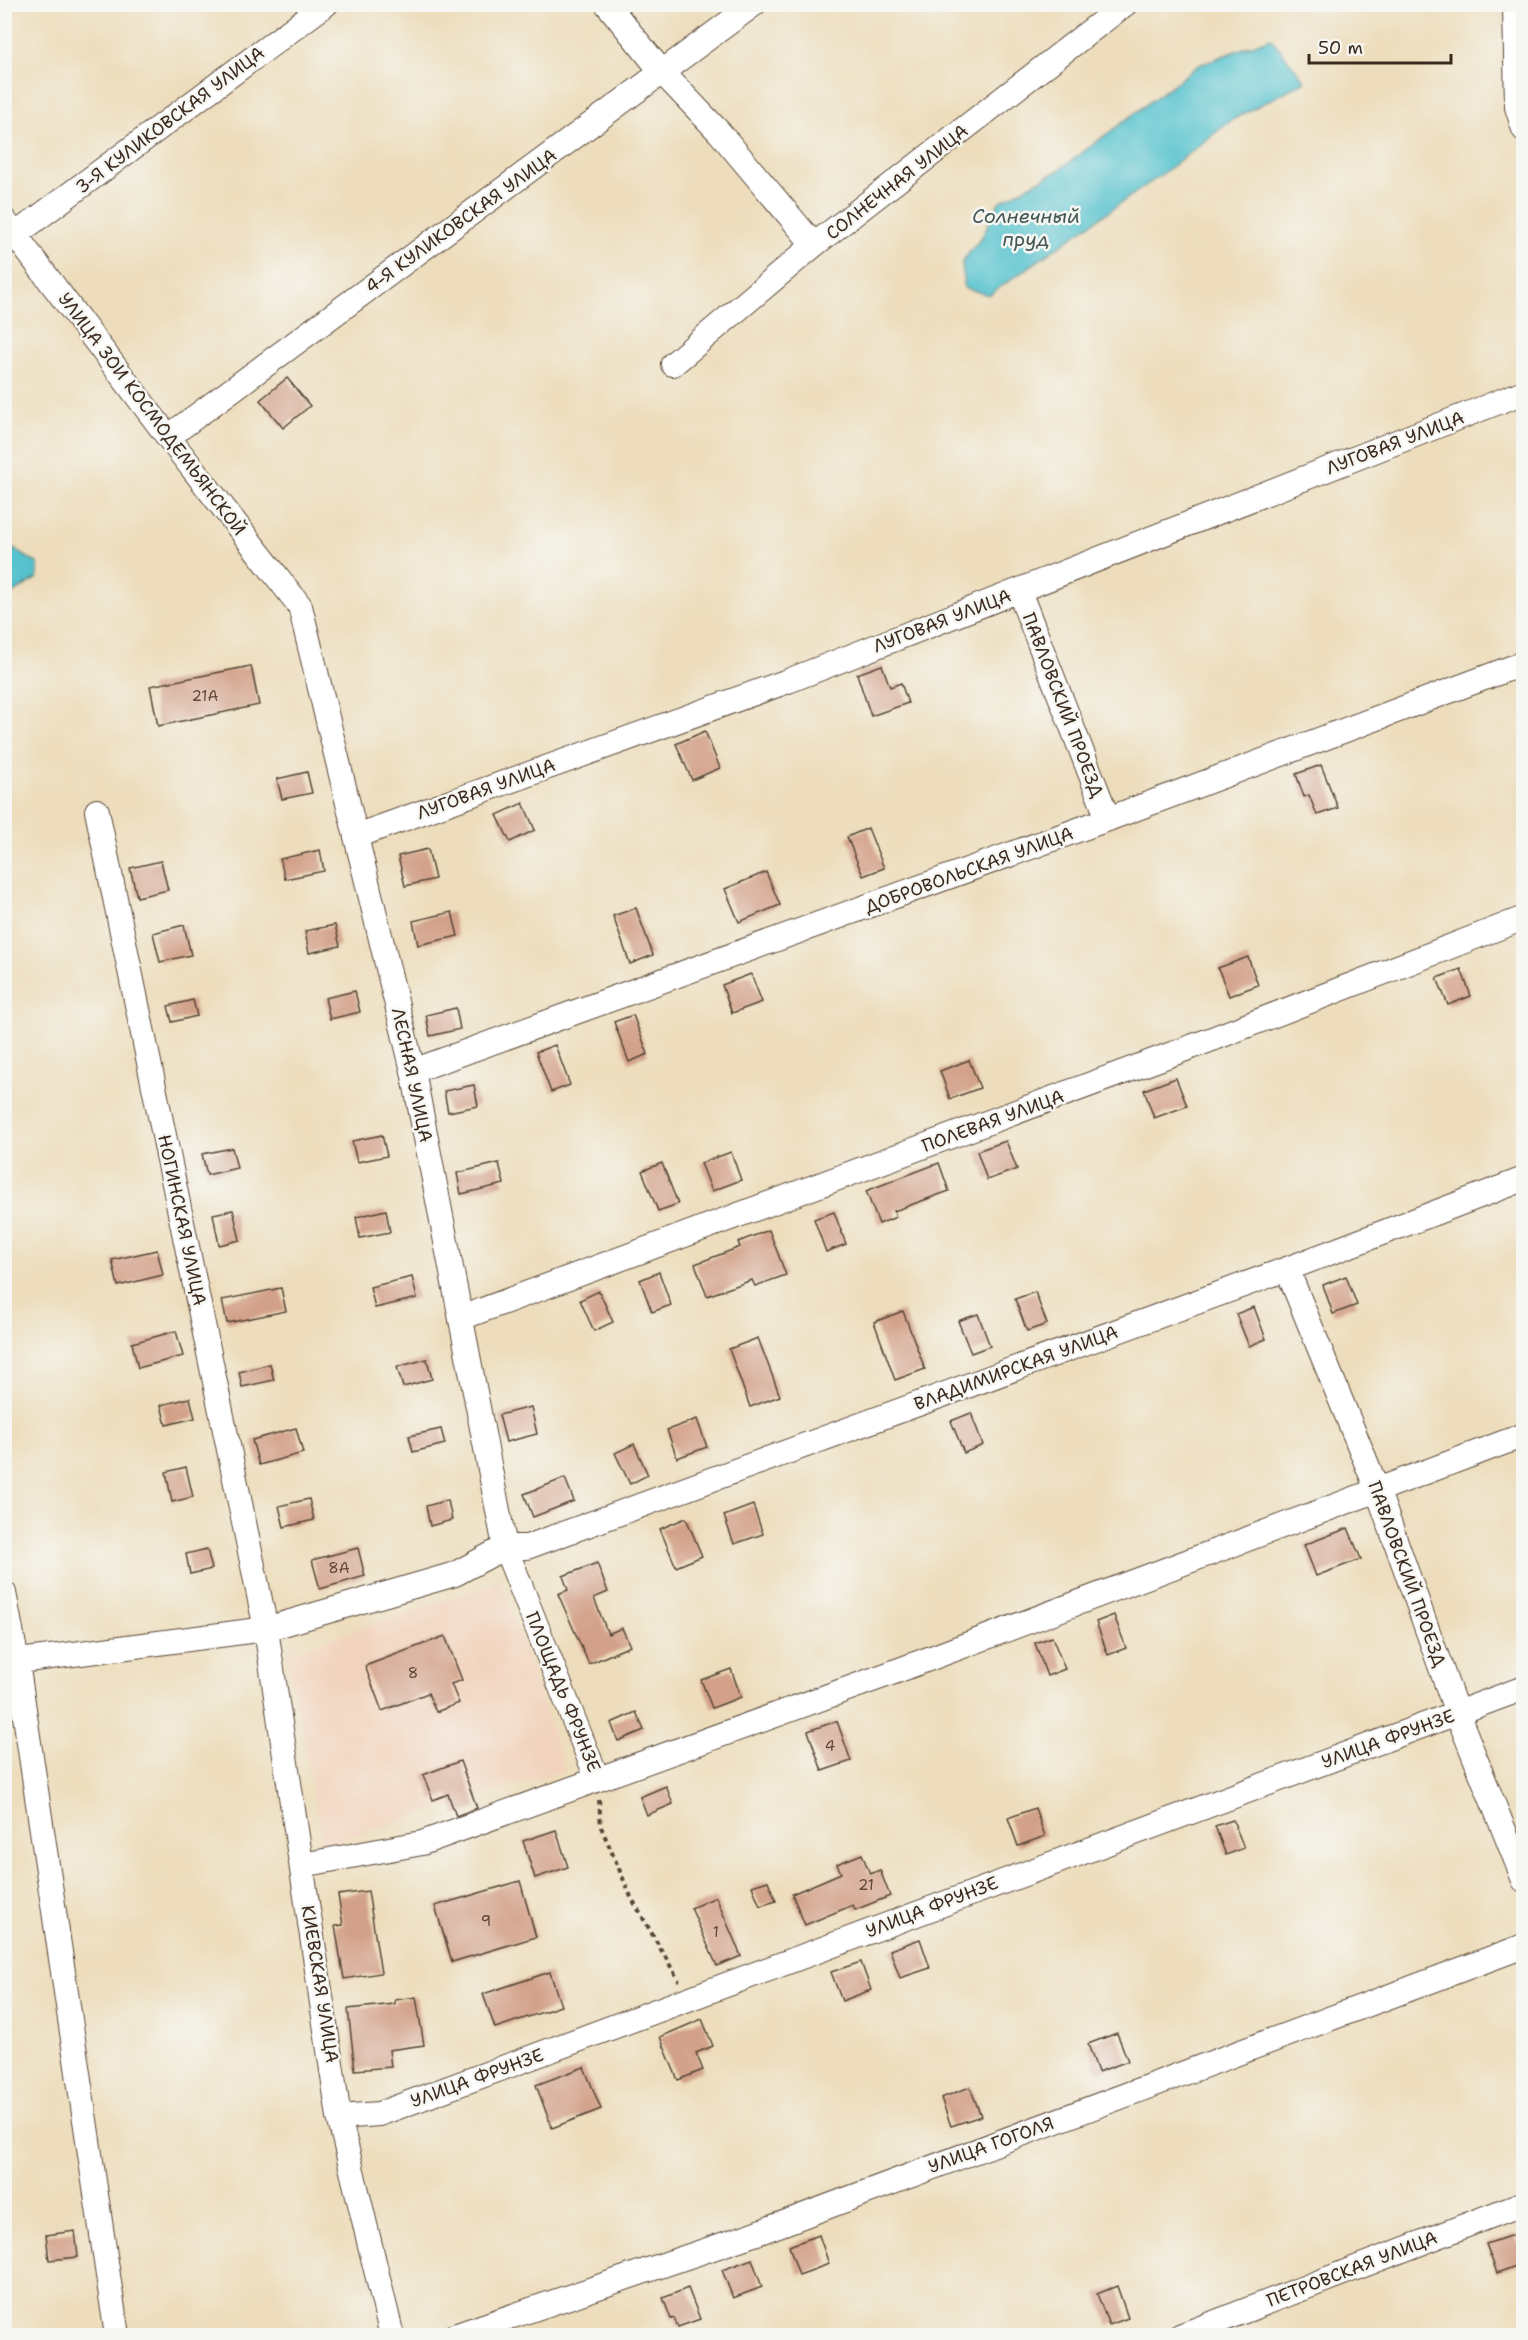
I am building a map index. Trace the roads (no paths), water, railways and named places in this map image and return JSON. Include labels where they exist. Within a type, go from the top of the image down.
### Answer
[{"type":"street","name":"3-Я КУЛИКОВСКАЯ УЛИЦА","points":[[10,227],[326,4]]},
{"type":"street","points":[[607,4],[662,72],[720,133],[814,245]]},
{"type":"street","name":"4-Я КУЛИКОВСКАЯ УЛИЦА","points":[[168,437],[754,4]]},
{"type":"street","name":"СОЛНЕЧНАЯ УЛИЦА","points":[[673,364],[814,245],[1125,4]]},
{"type":"street","points":[[1515,4],[1517,107],[1524,129]]},
{"type":"street","name":"УЛИЦА ЗОИ КОСМОДЕМЬЯНСКОЙ","points":[[10,227],[168,437],[300,606]]},
{"type":"street","name":"ЛУГОВАЯ УЛИЦА","points":[[356,836],[788,681],[1524,392]]},
{"type":"street","name":"ПАВЛОВСКИЙ ПРОЕЗД","points":[[1019,591],[1108,819]]},
{"type":"street","name":"ЛЕСНАЯ УЛИЦА","points":[[300,606],[413,1071],[505,1547]]},
{"type":"street","name":"ДОБРОВОЛЬСКАЯ УЛИЦА","points":[[413,1071],[1108,819],[1524,663]]},
{"type":"street","name":"НОГИНСКАЯ УЛИЦА","points":[[97,811],[266,1629]]},
{"type":"street","name":"ПОЛЕВАЯ УЛИЦА","points":[[461,1318],[1207,1041],[1524,918]]},
{"type":"street","name":"ВЛАДИМИРСКАЯ УЛИЦА","points":[[505,1547],[527,1547],[1287,1269],[1524,1179]]},
{"type":"street","name":"ПАВЛОВСКИЙ ПРОЕЗД","points":[[1287,1269],[1377,1489],[1457,1713],[1524,1880]]},
{"type":"street","points":[[302,1865],[422,1843],[886,1675],[1524,1435]]},
{"type":"street","points":[[11,1662],[266,1629],[455,1574],[505,1547]]},
{"type":"street","name":"ПЛОЩАДЬ ФРУНЗЕ","points":[[505,1547],[597,1778]]},
{"type":"street","points":[[4,1593],[11,1662],[117,2336]]},
{"type":"street","name":"КИЕВСКАЯ УЛИЦА","points":[[266,1629],[339,2116],[392,2336]]},
{"type":"street","name":"УЛИЦА ФРУНЗЕ","points":[[339,2116],[379,2114],[1524,1689]]},
{"type":"street","name":"УЛИЦА ГОГОЛЯ","points":[[454,2336],[757,2233],[1524,1946]]},
{"type":"street","name":"ПЕТРОВСКАЯ УЛИЦА","points":[[1180,2336],[1524,2203]]},
{"type":"water","name":"Солнечный пруд","points":[[1271,38],[1305,81],[1232,120],[1161,175],[989,295],[964,288],[962,262],[982,237],[999,202],[1059,170],[1199,65]]},
{"type":"water","points":[[12,548],[38,564],[37,578],[5,599],[5,552]]}]
